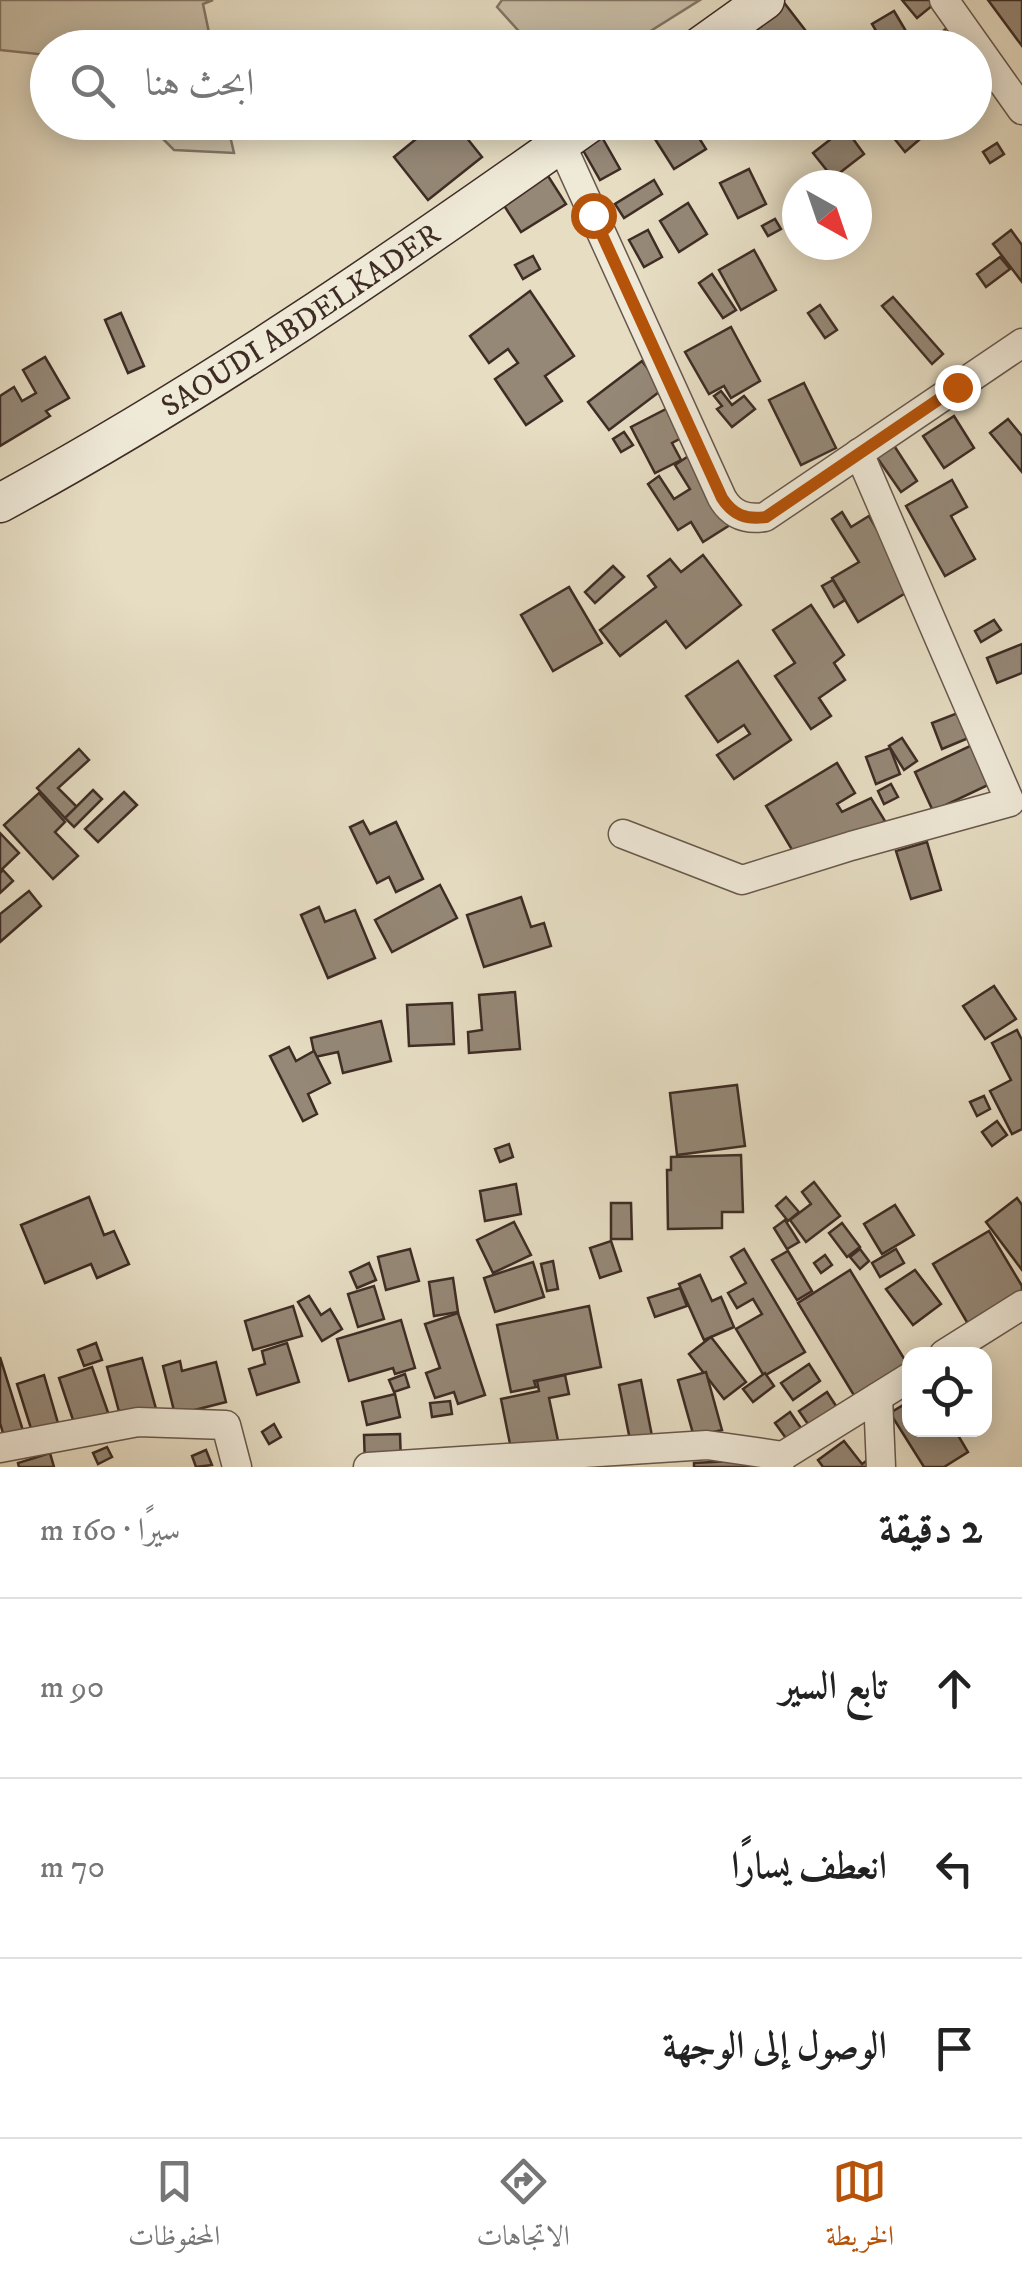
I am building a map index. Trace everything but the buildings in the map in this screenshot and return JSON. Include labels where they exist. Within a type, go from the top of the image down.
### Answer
[{"type":"main road","points":[[723,30],[765,0]]},
{"type":"main road","name":"SAOUDI ABDELKADER","points":[[0,503],[88,456],[254,355],[566,140]]},
{"type":"street","points":[[944,0],[965,30]]},
{"type":"street","points":[[992,68],[1022,110]]},
{"type":"street","points":[[560,144],[728,506],[745,518],[766,517],[1022,343]]},
{"type":"street","points":[[623,834],[742,880],[851,846],[1018,808],[860,452]]},
{"type":"street","points":[[955,1347],[1022,1305]]},
{"type":"street","points":[[368,1467],[707,1444],[780,1462],[902,1382]]},
{"type":"street","points":[[878,1397],[881,1467]]},
{"type":"street","points":[[0,1448],[138,1422],[226,1425],[236,1467]]},
{"type":"shaded area","points":[[0,0],[213,0],[203,4],[208,30],[30,30],[30,53],[0,50]]},
{"type":"shaded area","points":[[502,0],[700,0],[652,30],[518,30],[497,7]]},
{"type":"shaded area","points":[[164,140],[231,140],[234,153],[174,150]]},
{"type":"route","points":[[593,215],[722,498],[735,514],[755,519],[766,517],[957,387]]}]
